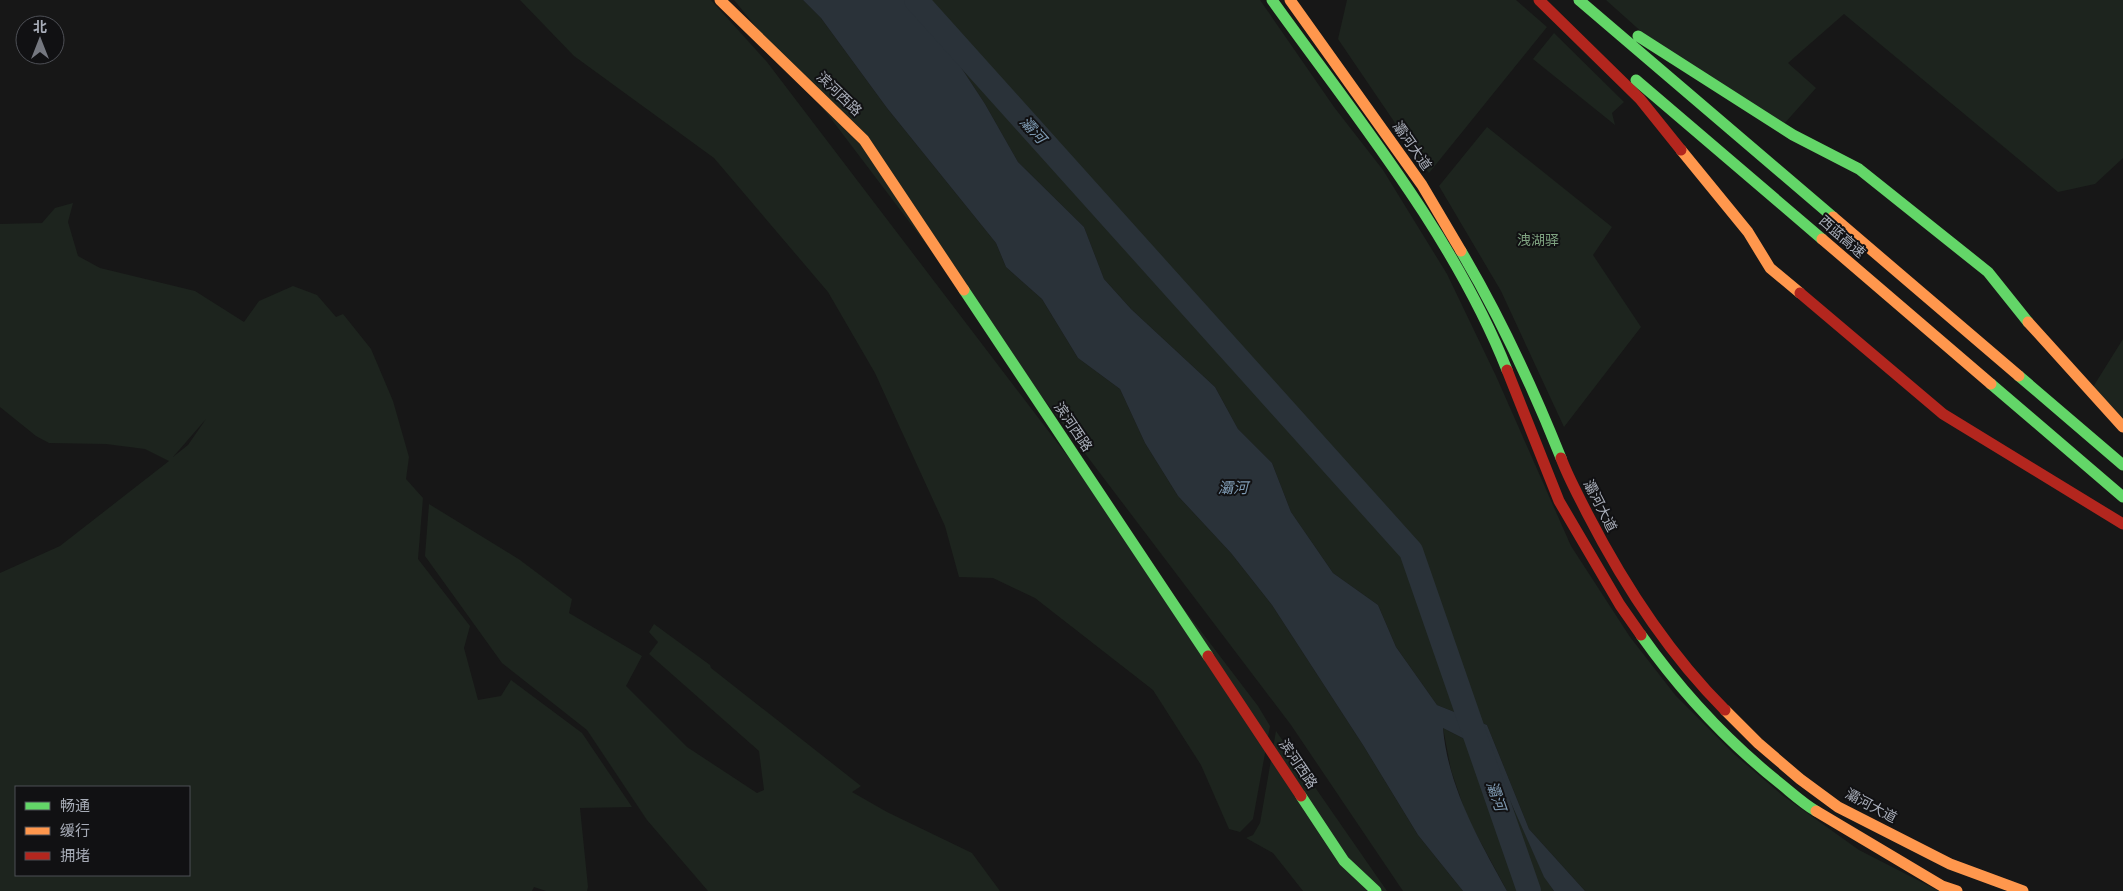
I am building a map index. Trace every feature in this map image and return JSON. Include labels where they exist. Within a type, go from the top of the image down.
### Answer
[{"type":"main road","name":"滨河西路","points":[[720,0],[864,140],[1344,861],[1376,891]]},
{"type":"main road","name":"灞河大道","points":[[1272,0],[1409,191],[1463,279],[1500,355],[1559,501],[1620,605],[1649,646],[1679,685],[1741,750],[1767,773],[1811,808],[1942,886],[1957,891]]},
{"type":"main road","name":"灞河大道","points":[[1290,0],[1422,185],[1482,286],[1546,421],[1564,467],[1604,546],[1639,605],[1682,663],[1758,743],[1800,779],[1838,807],[1950,864],[2023,891]]},
{"type":"main road","name":"西蓝高速","points":[[1541,0],[2123,497]]},
{"type":"main road","points":[[1541,0],[1640,100],[1748,232],[1770,268],[1943,414],[2123,524]]},
{"type":"main road","name":"西蓝高速","points":[[1579,0],[2123,465]]},
{"type":"main road","points":[[1588,0],[1661,52],[1793,135],[1859,169],[1988,272],[2041,338],[2123,427]]},
{"type":"green space","points":[[520,0],[711,0],[767,62],[1258,706],[1270,726],[1253,819],[1240,832],[1229,829],[1201,765],[1153,690],[1035,598],[993,578],[959,577],[945,526],[875,373],[828,292],[714,158],[574,56]]},
{"type":"green space","points":[[734,0],[803,0],[821,18],[887,108],[996,243],[1006,267],[1042,299],[1078,358],[1120,389],[1145,443],[1178,496],[1231,553],[1272,605],[1363,745],[1418,835],[1463,891],[1403,891],[1291,725],[829,116]]},
{"type":"green space","points":[[917,0],[1260,0],[1334,107],[1383,170],[1447,274],[1496,376],[1571,546],[1630,637],[1676,696],[1734,754],[1782,795],[1859,850],[1939,891],[1585,891],[1529,829],[1487,725],[1437,705],[1396,647],[1378,605],[1333,573],[1291,512],[1272,463],[1238,429],[1215,387],[1131,309],[1104,279],[1084,227],[1018,162],[985,104]]},
{"type":"green space","points":[[1347,0],[1516,0],[1547,27],[1429,173],[1338,39]]},
{"type":"green space","points":[[1606,0],[2123,0],[2123,158],[2095,184],[2058,192],[1844,14],[1788,63],[1816,88],[1784,124],[1674,61]]},
{"type":"green space","points":[[1554,33],[1624,102],[1612,113],[1615,125],[1533,59]]},
{"type":"green space","name":"洩湖驿","points":[[1487,127],[1612,227],[1593,255],[1641,327],[1564,427],[1501,291],[1439,186]]},
{"type":"green space","points":[[73,203],[68,222],[78,256],[100,268],[195,291],[244,322],[259,301],[293,286],[317,295],[336,317],[343,314],[371,349],[393,401],[409,457],[406,479],[423,498],[418,559],[470,626],[464,648],[478,700],[501,696],[511,680],[582,733],[632,807],[580,808],[587,891],[546,891],[534,887],[532,891],[0,891],[0,573],[60,546],[169,461],[145,449],[106,444],[49,443],[36,436],[0,407],[0,224],[42,223],[55,208]],"holes":[[[206,419],[188,445],[173,457]]]},
{"type":"green space","points":[[2123,339],[2123,419],[2093,387]]},
{"type":"green space","points":[[429,504],[520,560],[572,599],[569,613],[642,656],[626,686],[687,747],[757,793],[764,790],[759,751],[649,654],[658,642],[649,632],[654,624],[710,665],[711,668],[861,786],[852,792],[887,812],[972,853],[1000,891],[708,891],[647,820],[587,730],[502,663],[425,556]]},
{"type":"green space","points":[[1443,728],[1488,751],[1544,876],[1554,891],[1507,891],[1467,817],[1451,770]]},
{"type":"green space","points":[[1276,731],[1387,891],[1303,891],[1273,853],[1246,838],[1253,835],[1260,823]]},
{"type":"water","name":"灞河","points":[[803,0],[917,0],[985,104],[1018,162],[1084,227],[1104,279],[1131,309],[1215,387],[1238,429],[1272,463],[1291,512],[1333,573],[1378,605],[1396,647],[1437,705],[1487,725],[1529,829],[1585,891],[1554,891],[1544,877],[1488,751],[1443,728],[1451,771],[1466,813],[1507,891],[1463,891],[1418,835],[1363,745],[1272,605],[1231,553],[1178,496],[1145,443],[1120,389],[1078,358],[1042,299],[1006,267],[996,243],[887,108],[821,18]]},
{"type":"waterway","name":"灞河","points":[[916,0],[1411,551],[1529,891]]},
{"type":"traffic: fast","points":[[1272,0],[1369,133],[1432,225],[1460,272],[1485,320],[1507,370]]},
{"type":"traffic: fast","points":[[1579,0],[1833,217]]},
{"type":"traffic: fast","points":[[1638,36],[1793,135],[1859,169],[1988,272],[2028,322]]},
{"type":"traffic: fast","points":[[1636,80],[1822,239]]},
{"type":"traffic: fast","points":[[1461,251],[1515,353],[1561,458]]},
{"type":"traffic: fast","points":[[964,290],[1208,656]]},
{"type":"traffic: fast","points":[[2019,376],[2123,465]]},
{"type":"traffic: fast","points":[[1991,384],[2123,497]]},
{"type":"traffic: fast","points":[[1641,635],[1672,676],[1724,734],[1762,769],[1816,811]]},
{"type":"traffic: fast","points":[[1301,796],[1344,861],[1376,891]]},
{"type":"traffic: slow","points":[[720,0],[864,140],[964,290]]},
{"type":"traffic: slow","points":[[1290,0],[1422,185],[1461,251]]},
{"type":"traffic: slow","points":[[1681,150],[1748,232],[1770,268],[1800,293]]},
{"type":"traffic: slow","points":[[1833,217],[2019,376]]},
{"type":"traffic: slow","points":[[1822,239],[1991,384]]},
{"type":"traffic: slow","points":[[2028,322],[2123,427]]},
{"type":"traffic: slow","points":[[1725,710],[1758,743],[1800,779],[1838,807],[1950,864],[2023,891]]},
{"type":"traffic: slow","points":[[1816,811],[1942,886],[1957,891]]},
{"type":"traffic: jam","points":[[1539,0],[1640,99],[1681,150]]},
{"type":"traffic: jam","points":[[1800,293],[1943,414],[2123,524]]},
{"type":"traffic: jam","points":[[1507,370],[1559,501],[1620,605],[1641,635]]},
{"type":"traffic: jam","points":[[1561,458],[1601,540],[1632,592],[1666,642],[1725,710]]},
{"type":"traffic: jam","points":[[1208,656],[1301,796]]}]
